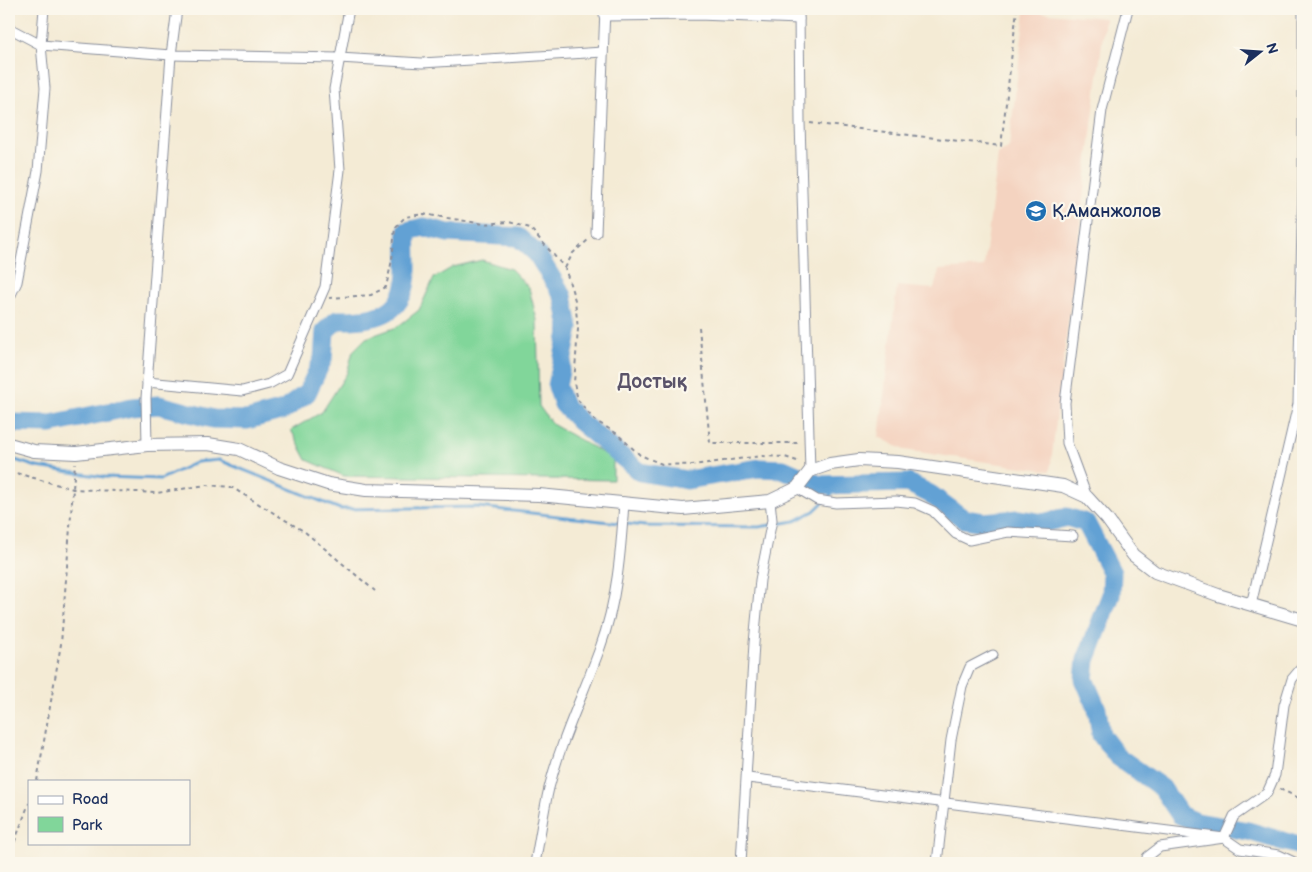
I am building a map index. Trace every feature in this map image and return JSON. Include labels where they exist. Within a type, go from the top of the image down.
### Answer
[{"type":"main road","points":[[9,444],[34,451],[76,453],[147,446],[208,444],[239,449],[279,468],[328,484],[366,490],[539,495],[683,509],[770,501],[797,488],[810,471],[830,464],[859,460],[898,462],[1063,486],[1086,497],[1107,519],[1133,555],[1155,572],[1251,605],[1303,620]]},
{"type":"street","points":[[9,299],[17,282],[38,172],[45,88],[41,45],[44,9]]},
{"type":"street","points":[[147,446],[147,382],[171,55],[177,9]]},
{"type":"street","points":[[147,382],[242,391],[269,384],[287,374],[324,287],[340,170],[334,89],[349,9]]},
{"type":"street","points":[[799,9],[800,122],[810,471]]},
{"type":"street","points":[[1086,497],[1067,443],[1065,403],[1102,110],[1128,9]]},
{"type":"street","points":[[1251,605],[1301,404],[1303,9]]},
{"type":"street","points":[[596,233],[604,12],[800,19]]},
{"type":"street","points":[[9,28],[41,45],[171,55],[339,58],[422,63],[603,52]]},
{"type":"street","points":[[797,488],[817,500],[836,503],[896,501],[915,503],[933,511],[956,534],[969,540],[1008,532],[1073,536]]},
{"type":"street","points":[[742,863],[754,643],[760,580],[772,520],[770,501]]},
{"type":"street","points":[[535,863],[549,787],[576,707],[601,647],[612,603],[620,558],[624,502]]},
{"type":"street","points":[[937,863],[951,740],[962,686],[970,667],[993,655]]},
{"type":"street","points":[[1224,838],[1234,816],[1267,793],[1271,785],[1275,775],[1284,705],[1292,679],[1303,666]]},
{"type":"street","points":[[748,778],[1224,838],[1240,849],[1279,855],[1296,863]]},
{"type":"street","points":[[1147,863],[1148,857],[1160,847],[1224,838]]},
{"type":"path","points":[[800,122],[1001,146],[1017,9]]},
{"type":"path","points":[[320,299],[371,296],[386,287],[392,260],[395,228],[405,217],[422,214],[484,224],[508,222],[530,228],[565,268],[574,300],[578,329],[574,383],[578,400],[594,420],[616,433],[640,455],[662,464],[692,465],[762,456],[784,457],[798,461],[810,471]]},
{"type":"path","points":[[565,268],[573,253],[596,233]]},
{"type":"path","points":[[699,327],[710,443],[809,443]]},
{"type":"path","points":[[37,780],[61,644],[76,453]]},
{"type":"path","points":[[9,471],[73,489],[157,494],[206,485],[231,487],[305,532],[376,591]]},
{"type":"path","points":[[1271,785],[1303,800]]},
{"type":"path","points":[[9,857],[28,806]]},
{"type":"shaded area","name":"Қ.Аманжолов","points":[[1025,11],[1105,18],[1050,471],[904,450],[879,437],[897,286],[934,289],[939,270],[984,267],[998,155],[1009,147]]},
{"type":"green space","points":[[482,260],[511,269],[529,288],[537,320],[539,406],[552,424],[613,459],[613,480],[344,476],[307,460],[291,430],[322,412],[347,373],[353,351],[366,338],[397,327],[419,310],[434,278],[453,267]]},
{"type":"waterway","points":[[9,423],[51,424],[132,407],[159,405],[213,419],[247,420],[284,410],[307,393],[323,359],[325,331],[337,320],[365,319],[377,316],[388,311],[396,304],[402,295],[406,282],[407,231],[424,227],[448,233],[518,237],[537,254],[563,296],[569,328],[557,386],[563,404],[579,421],[640,472],[687,480],[759,468],[783,469],[819,485],[908,483],[930,494],[964,519],[984,522],[1018,519],[1043,523],[1067,517],[1086,523],[1112,573],[1111,595],[1086,660],[1084,679],[1097,709],[1101,735],[1117,756],[1162,788],[1180,815],[1197,822],[1248,831],[1303,847]]},
{"type":"waterway","points":[[9,458],[37,467],[104,477],[161,479],[197,462],[219,460],[340,509],[478,507],[645,526],[759,527],[795,521],[814,511],[841,485]]},
{"type":"place","name":"Қ.Аманжолов","points":[[1036,211]]},
{"type":"district","name":"Достық","points":[[652,382]]}]
